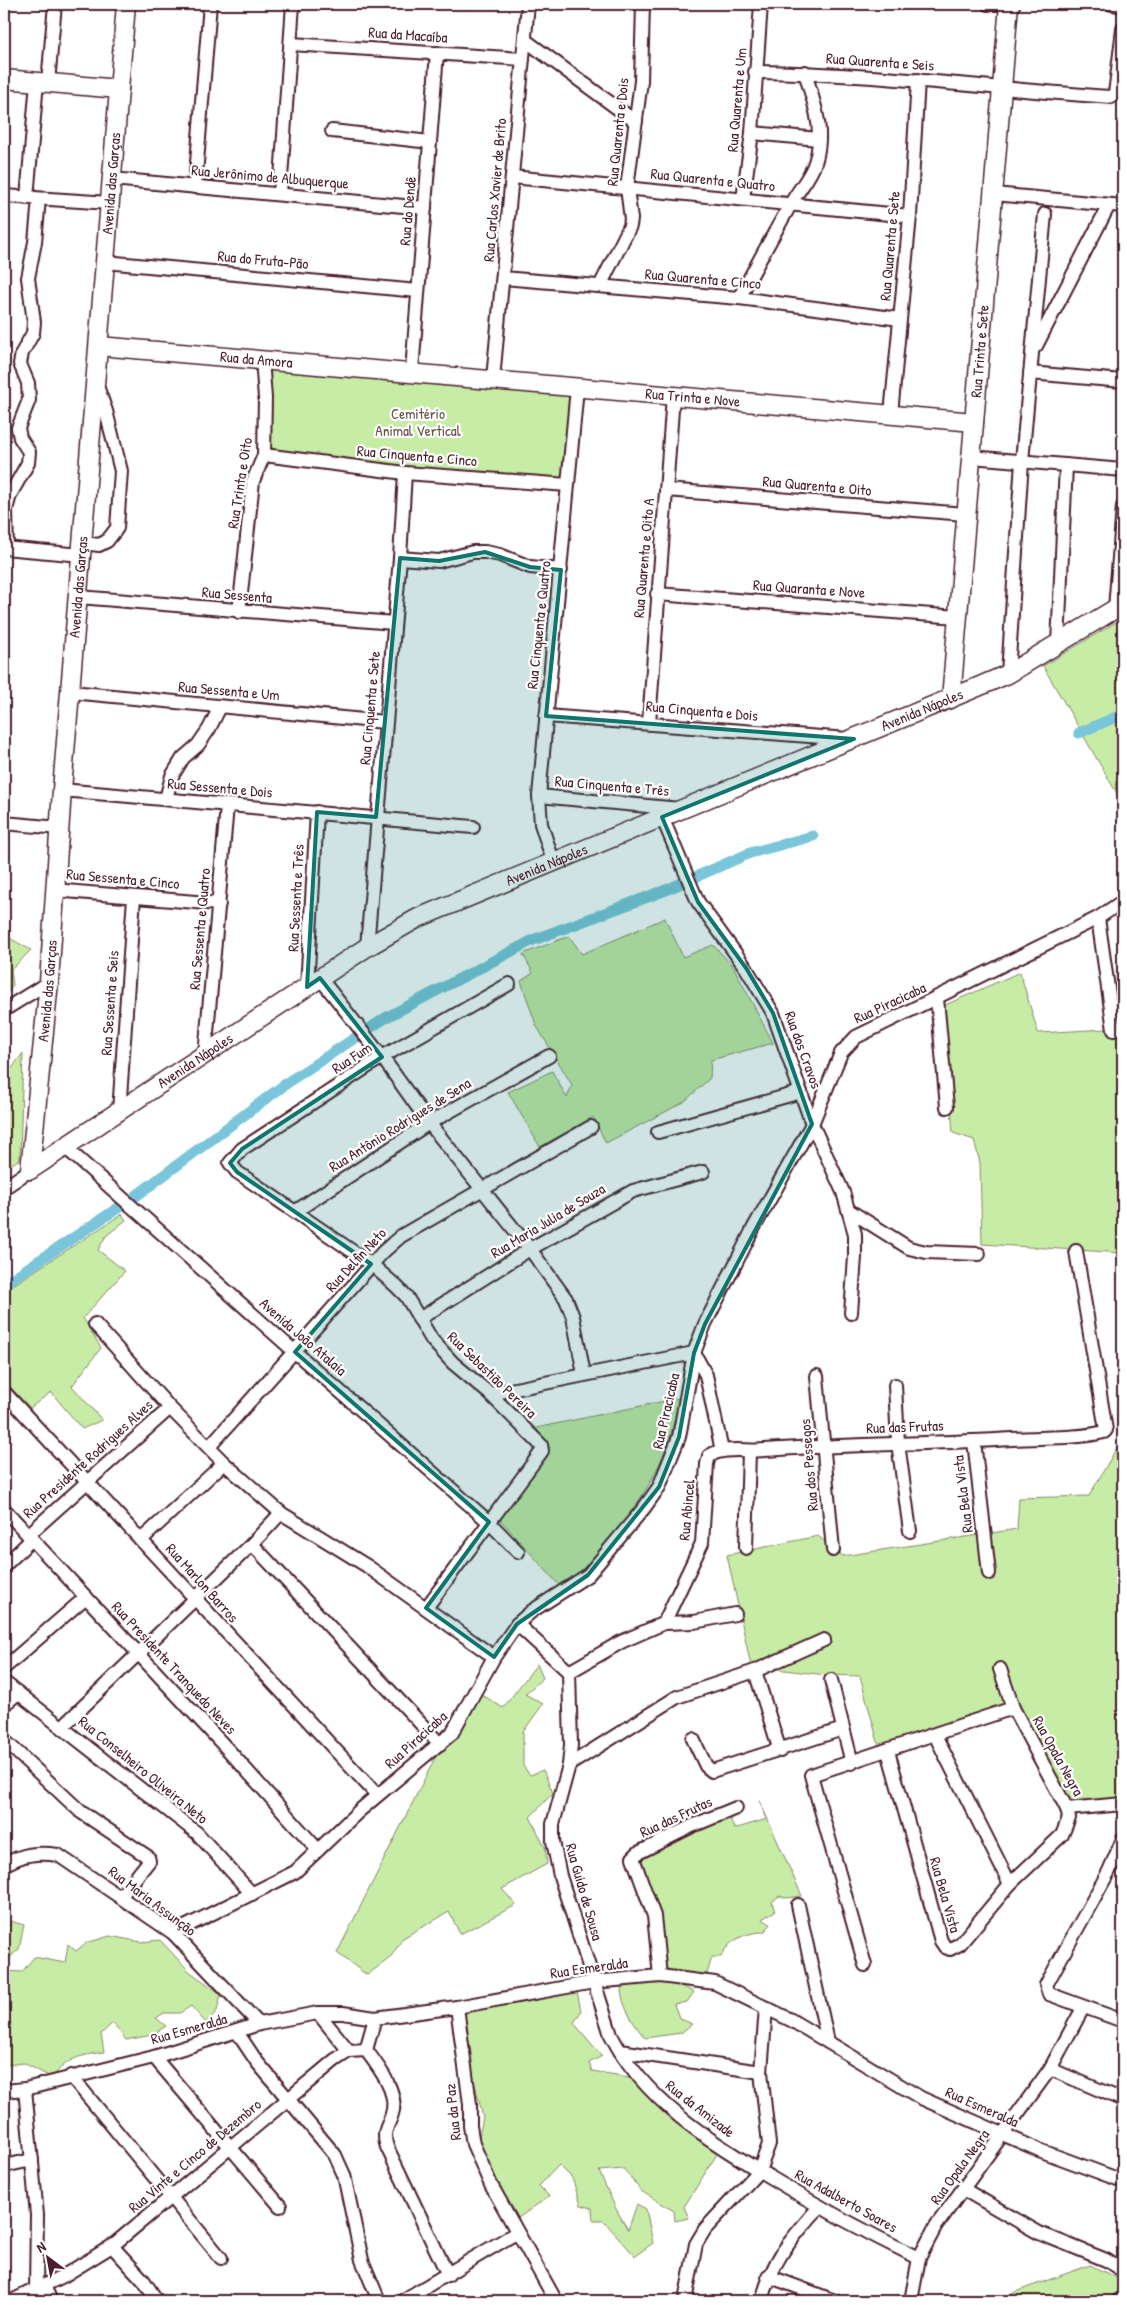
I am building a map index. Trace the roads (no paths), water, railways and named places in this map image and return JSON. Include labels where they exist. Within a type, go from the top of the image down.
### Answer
[{"type":"main road","name":"Avenida das Garças","points":[[30,1170],[49,982],[54,890],[126,4]]},
{"type":"main road","name":"Rua Trinta e Sete","points":[[951,699],[965,514],[1011,4]]},
{"type":"main road","points":[[4,79],[120,89]]},
{"type":"main road","name":"Rua da Amora","points":[[99,346],[412,371]]},
{"type":"main road","name":"Rua Trinta e Nove","points":[[412,371],[577,388],[974,422]]},
{"type":"main road","name":"Avenida Nápoles","points":[[30,1170],[366,947],[427,914],[554,864],[662,817],[854,740],[1008,674],[1119,606]]},
{"type":"street","points":[[56,4],[43,82],[33,198],[35,242],[28,278],[34,322],[33,333],[22,353],[20,364],[28,383],[29,400],[18,428],[20,438],[28,452],[28,464],[10,495],[6,510],[5,548],[82,549],[107,541],[117,528],[121,471],[106,411],[96,384]]},
{"type":"street","points":[[195,187],[210,4]]},
{"type":"street","points":[[280,193],[294,4]]},
{"type":"street","name":"Rua Carlos Xavier de Brito","points":[[493,379],[528,4]]},
{"type":"street","name":"Rua Quarenta e Dois","points":[[600,286],[630,226],[631,220],[626,188],[641,81],[644,4]]},
{"type":"street","name":"Rua Quarenta e Um","points":[[743,200],[752,134],[761,4]]},
{"type":"street","points":[[988,4],[1011,4]]},
{"type":"street","points":[[1112,4],[1123,6]]},
{"type":"street","name":"Rua Quarenta e Seis","points":[[755,72],[805,72],[918,80],[1002,89],[1113,96],[1123,29]]},
{"type":"street","points":[[525,40],[636,122]]},
{"type":"street","name":"Rua da Macaíba","points":[[291,44],[523,59]]},
{"type":"street","name":"Rua do Dendê","points":[[412,371],[437,53]]},
{"type":"street","points":[[739,298],[790,204],[812,174],[819,139],[818,119],[805,72]]},
{"type":"street","name":"Rua Quarenta e Sete","points":[[891,414],[910,216],[918,80]]},
{"type":"street","points":[[332,131],[430,142]]},
{"type":"street","points":[[752,134],[819,139]]},
{"type":"street","name":"Rua Quarenta e Quatro","points":[[512,177],[910,216]]},
{"type":"street","name":"Rua Jerônimo de Albuquerque","points":[[112,179],[280,193],[424,208]]},
{"type":"street","points":[[994,194],[1123,206]]},
{"type":"street","points":[[4,196],[110,203]]},
{"type":"street","points":[[1032,352],[1109,205]]},
{"type":"street","points":[[1008,674],[1022,461],[1045,214]]},
{"type":"street","name":"Rua do Fruta-Pão","points":[[105,262],[418,291]]},
{"type":"street","name":"Rua Quarenta e Cinco","points":[[503,278],[739,298],[900,319]]},
{"type":"street","name":"Rua Trinta e Oito","points":[[239,612],[253,481],[264,455],[265,398],[262,359]]},
{"type":"street","points":[[1030,373],[1123,381]]},
{"type":"street","name":"Rua Cinquenta e Quatro","points":[[554,864],[541,824],[538,796],[577,388]]},
{"type":"street","name":"Rua Quarenta e Oito A","points":[[649,723],[673,396]]},
{"type":"street","name":"Rua Cinquenta e Cinco","points":[[264,455],[405,473],[568,485]]},
{"type":"street","points":[[971,456],[1123,470]]},
{"type":"street","points":[[1058,644],[1066,465]]},
{"type":"street","name":"Rua Cinquenta e Sete","points":[[366,947],[400,558],[405,473]]},
{"type":"street","name":"Rua Quarenta e Oito","points":[[666,490],[965,514]]},
{"type":"street","points":[[1119,606],[1123,514]]},
{"type":"street","points":[[400,558],[440,561],[473,552],[485,552],[500,555],[530,567],[561,570]]},
{"type":"street","name":"Rua Quaranta e Nove","points":[[658,594],[958,617]]},
{"type":"street","name":"Rua Sessenta","points":[[78,597],[239,612],[394,623]]},
{"type":"street","name":"Rua Sessenta e Um","points":[[71,692],[220,708],[385,722]]},
{"type":"street","points":[[166,799],[172,776],[183,758],[198,745],[220,708]]},
{"type":"street","name":"Rua Cinquenta e Dois","points":[[546,716],[854,740]]},
{"type":"street","name":"Rua Sessenta e Dois","points":[[62,790],[473,827]]},
{"type":"street","name":"Rua Cinquenta e Três","points":[[538,796],[682,809]]},
{"type":"street","name":"Rua Sessenta e Quatro","points":[[205,1055],[227,806]]},
{"type":"street","name":"Rua Sessenta e Três","points":[[313,982],[317,812]]},
{"type":"street","name":"Rua dos Cravos","points":[[662,817],[687,880],[698,902],[735,952],[773,1013],[812,1124],[850,1211],[855,1234],[856,1257],[851,1314]]},
{"type":"street","points":[[4,823],[59,828]]},
{"type":"street","name":"Rua Sessenta e Cinco","points":[[54,890],[219,904]]},
{"type":"street","name":"Rua Sessenta e Seis","points":[[119,1112],[134,897]]},
{"type":"street","name":"Rua Piracicaba","points":[[173,1933],[295,1872],[377,1795],[440,1744],[460,1723],[494,1657],[517,1624],[532,1611],[588,1575],[659,1487],[679,1437],[694,1353],[713,1307],[753,1229],[812,1124],[841,1053],[847,1044],[1098,918],[1123,900]]},
{"type":"street","points":[[1098,918],[1114,1030]]},
{"type":"street","points":[[4,1010],[49,982]]},
{"type":"street","points":[[313,982],[363,1032],[429,1123],[530,1249],[571,1308],[584,1374]]},
{"type":"street","name":"Rua Fum","points":[[237,1172],[230,1163],[242,1149],[382,1058],[510,984]]},
{"type":"street","points":[[937,999],[947,1107]]},
{"type":"street","name":"Rua Antônio Rodrigues de Sena","points":[[296,1211],[429,1123],[549,1056]]},
{"type":"street","points":[[658,1132],[801,1092]]},
{"type":"street","name":"Rua Delfin Neto","points":[[209,1447],[371,1264],[401,1236],[481,1188],[591,1127]]},
{"type":"street","name":"Avenida João Atalaia","points":[[65,1146],[295,1352],[489,1522],[518,1552]]},
{"type":"street","name":"Avenida Nápoles","points":[[4,1188],[30,1170]]},
{"type":"street","name":"Rua Sebastião Pereira","points":[[237,1172],[371,1264],[406,1296],[432,1340],[453,1364],[490,1394],[541,1445],[542,1451],[489,1522]]},
{"type":"street","name":"Rua Maria Julia de Souza","points":[[419,1320],[530,1249],[632,1191],[703,1172]]},
{"type":"street","points":[[850,1211],[909,1248],[926,1252],[980,1254]]},
{"type":"street","name":"Rua das Frutas","points":[[717,1452],[749,1452],[823,1446],[974,1441],[1098,1434],[1106,1430],[1076,1250]]},
{"type":"street","points":[[95,1324],[170,1408],[224,1463],[281,1513],[367,1566],[494,1657]]},
{"type":"street","points":[[490,1394],[694,1353]]},
{"type":"street","name":"Rua Abincel","points":[[664,1623],[702,1543],[707,1464],[709,1456],[717,1452],[706,1375],[694,1353]]},
{"type":"street","name":"Rua dos Pessegos","points":[[817,1376],[833,1550]]},
{"type":"street","points":[[894,1385],[898,1443],[910,1531]]},
{"type":"street","name":"Rua Marlon Barros","points":[[4,1392],[194,1600],[377,1795]]},
{"type":"street","name":"Rua Presidente Rodrigues Alves","points":[[4,1566],[30,1537],[170,1408]]},
{"type":"street","name":"Rua Bela Vista","points":[[974,1441],[989,1573]]},
{"type":"street","points":[[746,1548],[749,1452]]},
{"type":"street","points":[[141,1540],[224,1463]]},
{"type":"street","name":"Rua Presidente Tranquedo Neves","points":[[4,1509],[136,1653],[231,1752],[318,1850]]},
{"type":"street","points":[[62,1726],[136,1653],[194,1600],[219,1573],[252,1544],[281,1513]]},
{"type":"street","points":[[426,1608],[489,1522]]},
{"type":"street","points":[[252,1544],[440,1744]]},
{"type":"street","points":[[4,1668],[86,1597]]},
{"type":"street","points":[[517,1624],[569,1672],[621,1642],[664,1623],[694,1622],[735,1614]]},
{"type":"street","points":[[569,1765],[677,1697],[755,1671],[824,1640]]},
{"type":"street","name":"Rua Opala Negra","points":[[1000,1669],[1013,1708],[1067,1809],[1123,1804]]},
{"type":"street","points":[[755,1671],[780,1751]]},
{"type":"street","name":"Rua Guido de Sousa","points":[[569,1672],[571,1745],[569,1765],[553,1824],[553,1841],[560,1876],[594,1982]]},
{"type":"street","points":[[831,1680],[852,1763]]},
{"type":"street","name":"Rua Conselheiro Oliveira Neto","points":[[4,1682],[197,1834],[252,1894]]},
{"type":"street","points":[[4,1705],[18,1693]]},
{"type":"street","points":[[865,1965],[811,1775],[852,1763],[1013,1708]]},
{"type":"street","points":[[693,1739],[706,1766],[712,1771],[780,1751],[843,1728]]},
{"type":"street","points":[[934,1735],[1010,1884]]},
{"type":"street","points":[[4,1740],[81,1812],[148,1858],[149,1861],[121,1896]]},
{"type":"street","name":"Rua Bela Vista","points":[[888,1751],[941,1941],[945,1947],[950,1949],[960,1944],[1010,1884],[1062,1835],[1069,1818],[1067,1809]]},
{"type":"street","name":"Rua das Frutas","points":[[660,1976],[654,1916],[633,1858],[638,1853],[692,1826],[736,1808]]},
{"type":"street","points":[[1123,1839],[1109,1871],[1046,1985],[1049,1994],[1083,2008],[1123,2020]]},
{"type":"street","name":"Rua Maria Assunção","points":[[4,1864],[21,1856],[37,1852],[58,1854],[173,1933],[259,2024]]},
{"type":"street","points":[[798,1905],[828,2042]]},
{"type":"street","name":"Rua Esmeralda","points":[[4,2091],[25,2089],[154,2057],[259,2024],[318,2013],[343,2013],[375,2018],[457,2008],[594,1982],[660,1976],[714,1983],[791,2020],[921,2098],[1039,2150],[1123,2181]]},
{"type":"street","name":"Rua da Amizade","points":[[594,1982],[612,2035],[620,2051],[645,2085],[669,2108],[708,2139],[759,2171]]},
{"type":"street","name":"Rua da Paz","points":[[457,2008],[470,2104],[470,2126],[473,2144],[483,2171],[516,2233],[556,2301]]},
{"type":"street","points":[[685,2301],[696,2244],[705,2229],[759,2171],[769,2144],[762,2072],[766,2008]]},
{"type":"street","name":"Rua Opala Negra","points":[[910,2301],[919,2258],[936,2226],[1050,2068],[1083,2008]]},
{"type":"street","points":[[318,2013],[349,2051],[366,2050]]},
{"type":"street","points":[[366,2050],[375,2018]]},
{"type":"street","points":[[237,2032],[257,2062],[334,2155],[344,2175],[360,2253],[379,2301]]},
{"type":"street","points":[[366,2050],[380,2070],[393,2102],[393,2110],[384,2131],[387,2147],[448,2275]]},
{"type":"street","name":"Rua Vinte e Cinco de Dezembro","points":[[12,2301],[40,2288],[112,2246],[173,2198],[288,2099],[349,2051]]},
{"type":"street","points":[[620,2051],[762,2072]]},
{"type":"street","points":[[154,2057],[280,2206]]},
{"type":"street","points":[[1050,2068],[1123,2100]]},
{"type":"street","points":[[72,2076],[221,2258]]},
{"type":"street","points":[[25,2089],[37,2215],[40,2288],[51,2301]]},
{"type":"street","points":[[4,2166],[32,2160]]},
{"type":"street","name":"Rua Adalberto Soares","points":[[759,2171],[819,2207],[919,2258]]},
{"type":"street","points":[[963,2189],[1039,2233],[1106,2260],[1123,2271]]},
{"type":"street","points":[[762,2301],[768,2276],[780,2253],[819,2207]]},
{"type":"street","points":[[402,2301],[516,2233]]},
{"type":"street","points":[[112,2246],[144,2282],[157,2301]]},
{"type":"street","points":[[768,2276],[835,2301]]},
{"type":"street","points":[[1118,2301],[1123,2298]]},
{"type":"waterway","points":[[1079,733],[1123,714]]},
{"type":"waterway","points":[[4,1284],[136,1196],[291,1080],[387,1017],[533,940],[666,890],[750,853],[813,836]]},
{"type":"park label","name":"Cemitério Animal Vertical","points":[[418,422]]}]
